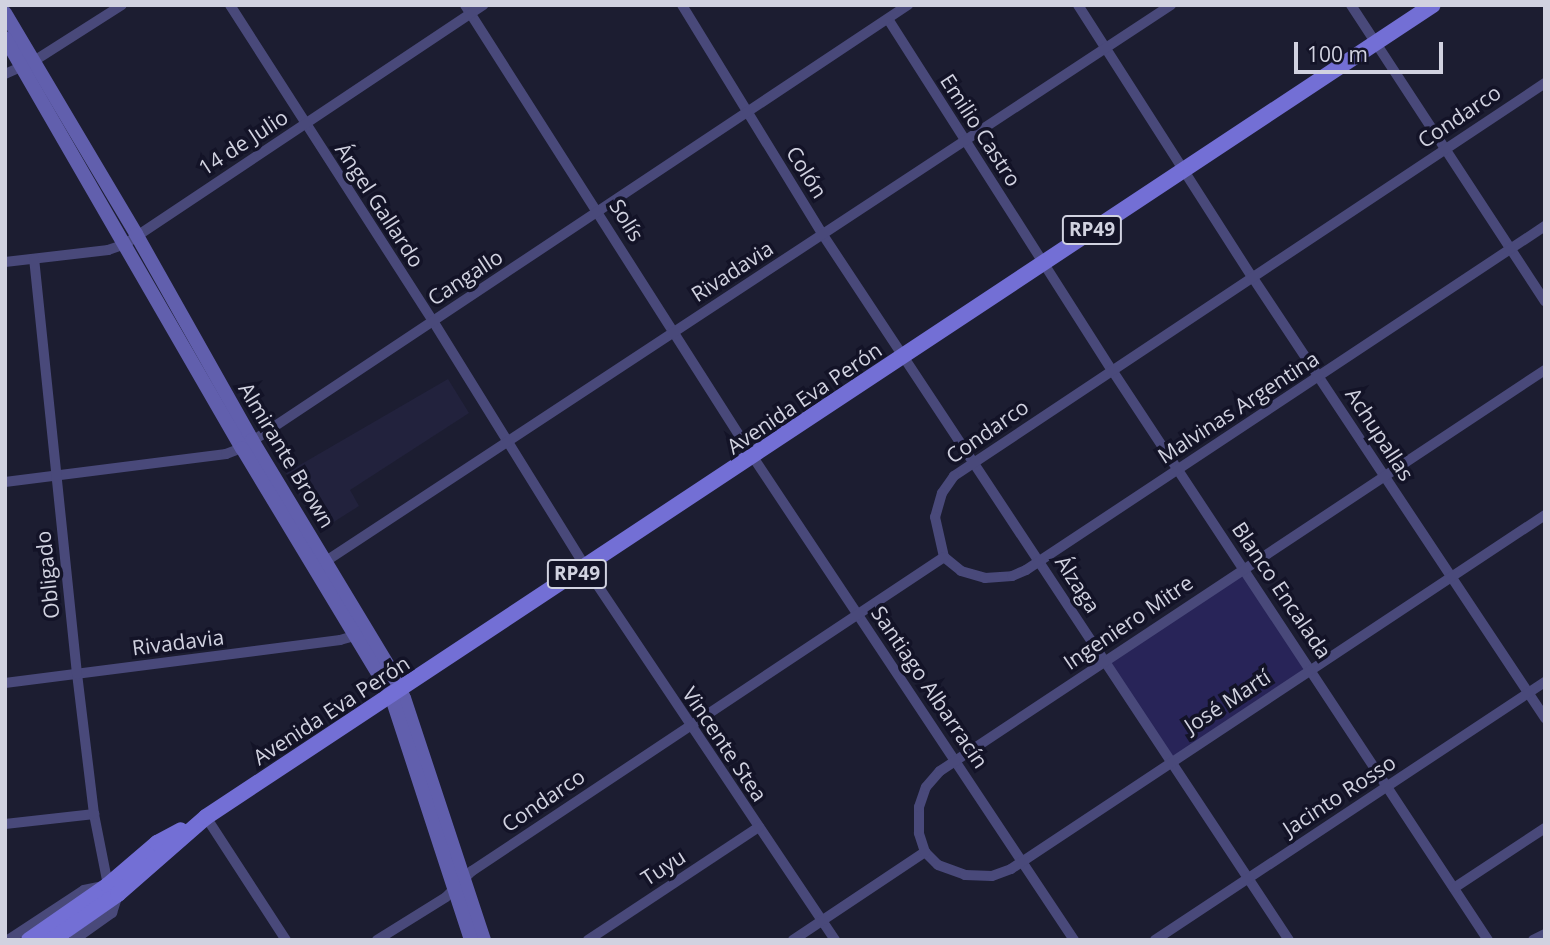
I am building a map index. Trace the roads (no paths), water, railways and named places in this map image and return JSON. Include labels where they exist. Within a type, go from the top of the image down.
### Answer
[{"type":"main road","name":"Avenida Eva Perón","points":[[201,820],[586,568],[1433,5]]},
{"type":"main road","name":"Almirante Brown","points":[[5,13],[28,64],[247,444],[396,692],[459,883],[484,940]]},
{"type":"main road","name":"Almirante Brown","points":[[5,38],[28,64]]},
{"type":"main road","name":"Almirante Brown","points":[[320,565],[354,636],[396,692]]},
{"type":"main road","name":"RP49","points":[[52,940],[113,890],[157,843],[201,820]]},
{"type":"main road","name":"Almirante Brown","points":[[459,883],[471,940]]},
{"type":"main road","name":"RP49","points":[[29,940],[113,890]]},
{"type":"street","points":[[5,74],[28,64],[122,5]]},
{"type":"street","name":"Ángel Gallardo","points":[[230,5],[433,321],[586,568]]},
{"type":"street","name":"14 de Julio","points":[[5,262],[108,250],[131,239],[305,124],[468,10],[484,5]]},
{"type":"street","name":"Colón","points":[[682,5],[823,235],[902,357]]},
{"type":"street","name":"Cangallo","points":[[5,482],[226,454],[247,444],[908,5]]},
{"type":"street","name":"Achupallas","points":[[1078,5],[1251,275],[1545,718]]},
{"type":"street","name":"Rivadavia","points":[[320,565],[1171,5]]},
{"type":"street","points":[[1351,5],[1443,150],[1545,301]]},
{"type":"street","name":"Solís","points":[[468,10],[753,457]]},
{"type":"street","name":"Emilio Castro","points":[[888,19],[1044,262]]},
{"type":"street","name":"Condarco","points":[[377,940],[690,726],[944,557],[936,530],[937,505],[954,476],[973,462],[1251,275],[1545,83]]},
{"type":"street","name":"Malvinas Argentina","points":[[944,557],[961,571],[985,578],[1012,576],[1040,562],[1545,226]]},
{"type":"street","name":"Obligado","points":[[34,259],[94,814],[113,890]]},
{"type":"street","name":"Blanco Encalada","points":[[1044,262],[1112,370],[1488,940]]},
{"type":"street","name":"Álzaga","points":[[902,357],[1289,940]]},
{"type":"street","name":"Ingeniero Mitre","points":[[925,852],[918,820],[921,798],[931,780],[956,760],[1545,370]]},
{"type":"street","name":"Santiago Albarracín","points":[[753,457],[1074,940]]},
{"type":"street","name":"José Martí","points":[[925,852],[938,865],[979,877],[1003,873],[1022,863],[1172,760],[1545,515]]},
{"type":"street","name":"Vincente Stea","points":[[586,568],[835,940]]},
{"type":"street","name":"Rivadavia","points":[[5,682],[340,640],[354,636]]},
{"type":"street","name":"Jacinto Rosso","points":[[1156,940],[1545,682]]},
{"type":"street","points":[[5,824],[94,814]]},
{"type":"street","points":[[201,820],[286,940]]},
{"type":"street","name":"Tuyu","points":[[589,940],[759,827]]},
{"type":"street","points":[[1454,888],[1545,828]]},
{"type":"street","points":[[793,940],[925,852]]},
{"type":"street","points":[[8,940],[84,890],[113,890],[112,913],[74,940]]},
{"type":"street","points":[[1533,940],[1545,934]]}]
